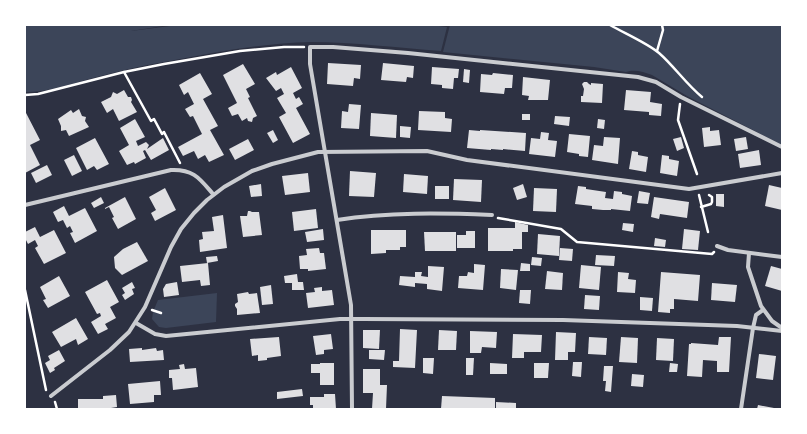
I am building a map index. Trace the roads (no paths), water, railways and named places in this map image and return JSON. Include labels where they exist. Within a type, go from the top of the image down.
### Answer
[{"type":"street","points":[[352,409],[351,306],[310,64],[310,47],[333,47],[408,53],[638,76],[652,81],[782,147]]},
{"type":"street","points":[[51,396],[121,341],[136,323],[145,307],[166,256],[176,238],[194,213],[213,194],[240,177],[272,164],[318,152],[427,151],[467,160],[689,189],[782,173]]},
{"type":"street","points":[[25,205],[180,169],[196,175],[213,194]]},
{"type":"street","points":[[337,220],[354,217],[439,213],[492,215]]},
{"type":"street","points":[[717,246],[724,249],[782,257]]},
{"type":"street","points":[[749,253],[748,267],[763,310],[782,330]]},
{"type":"street","points":[[741,409],[753,328],[756,315],[763,310]]},
{"type":"street","points":[[136,323],[155,334],[166,336],[351,319],[563,320],[782,330]]}]
